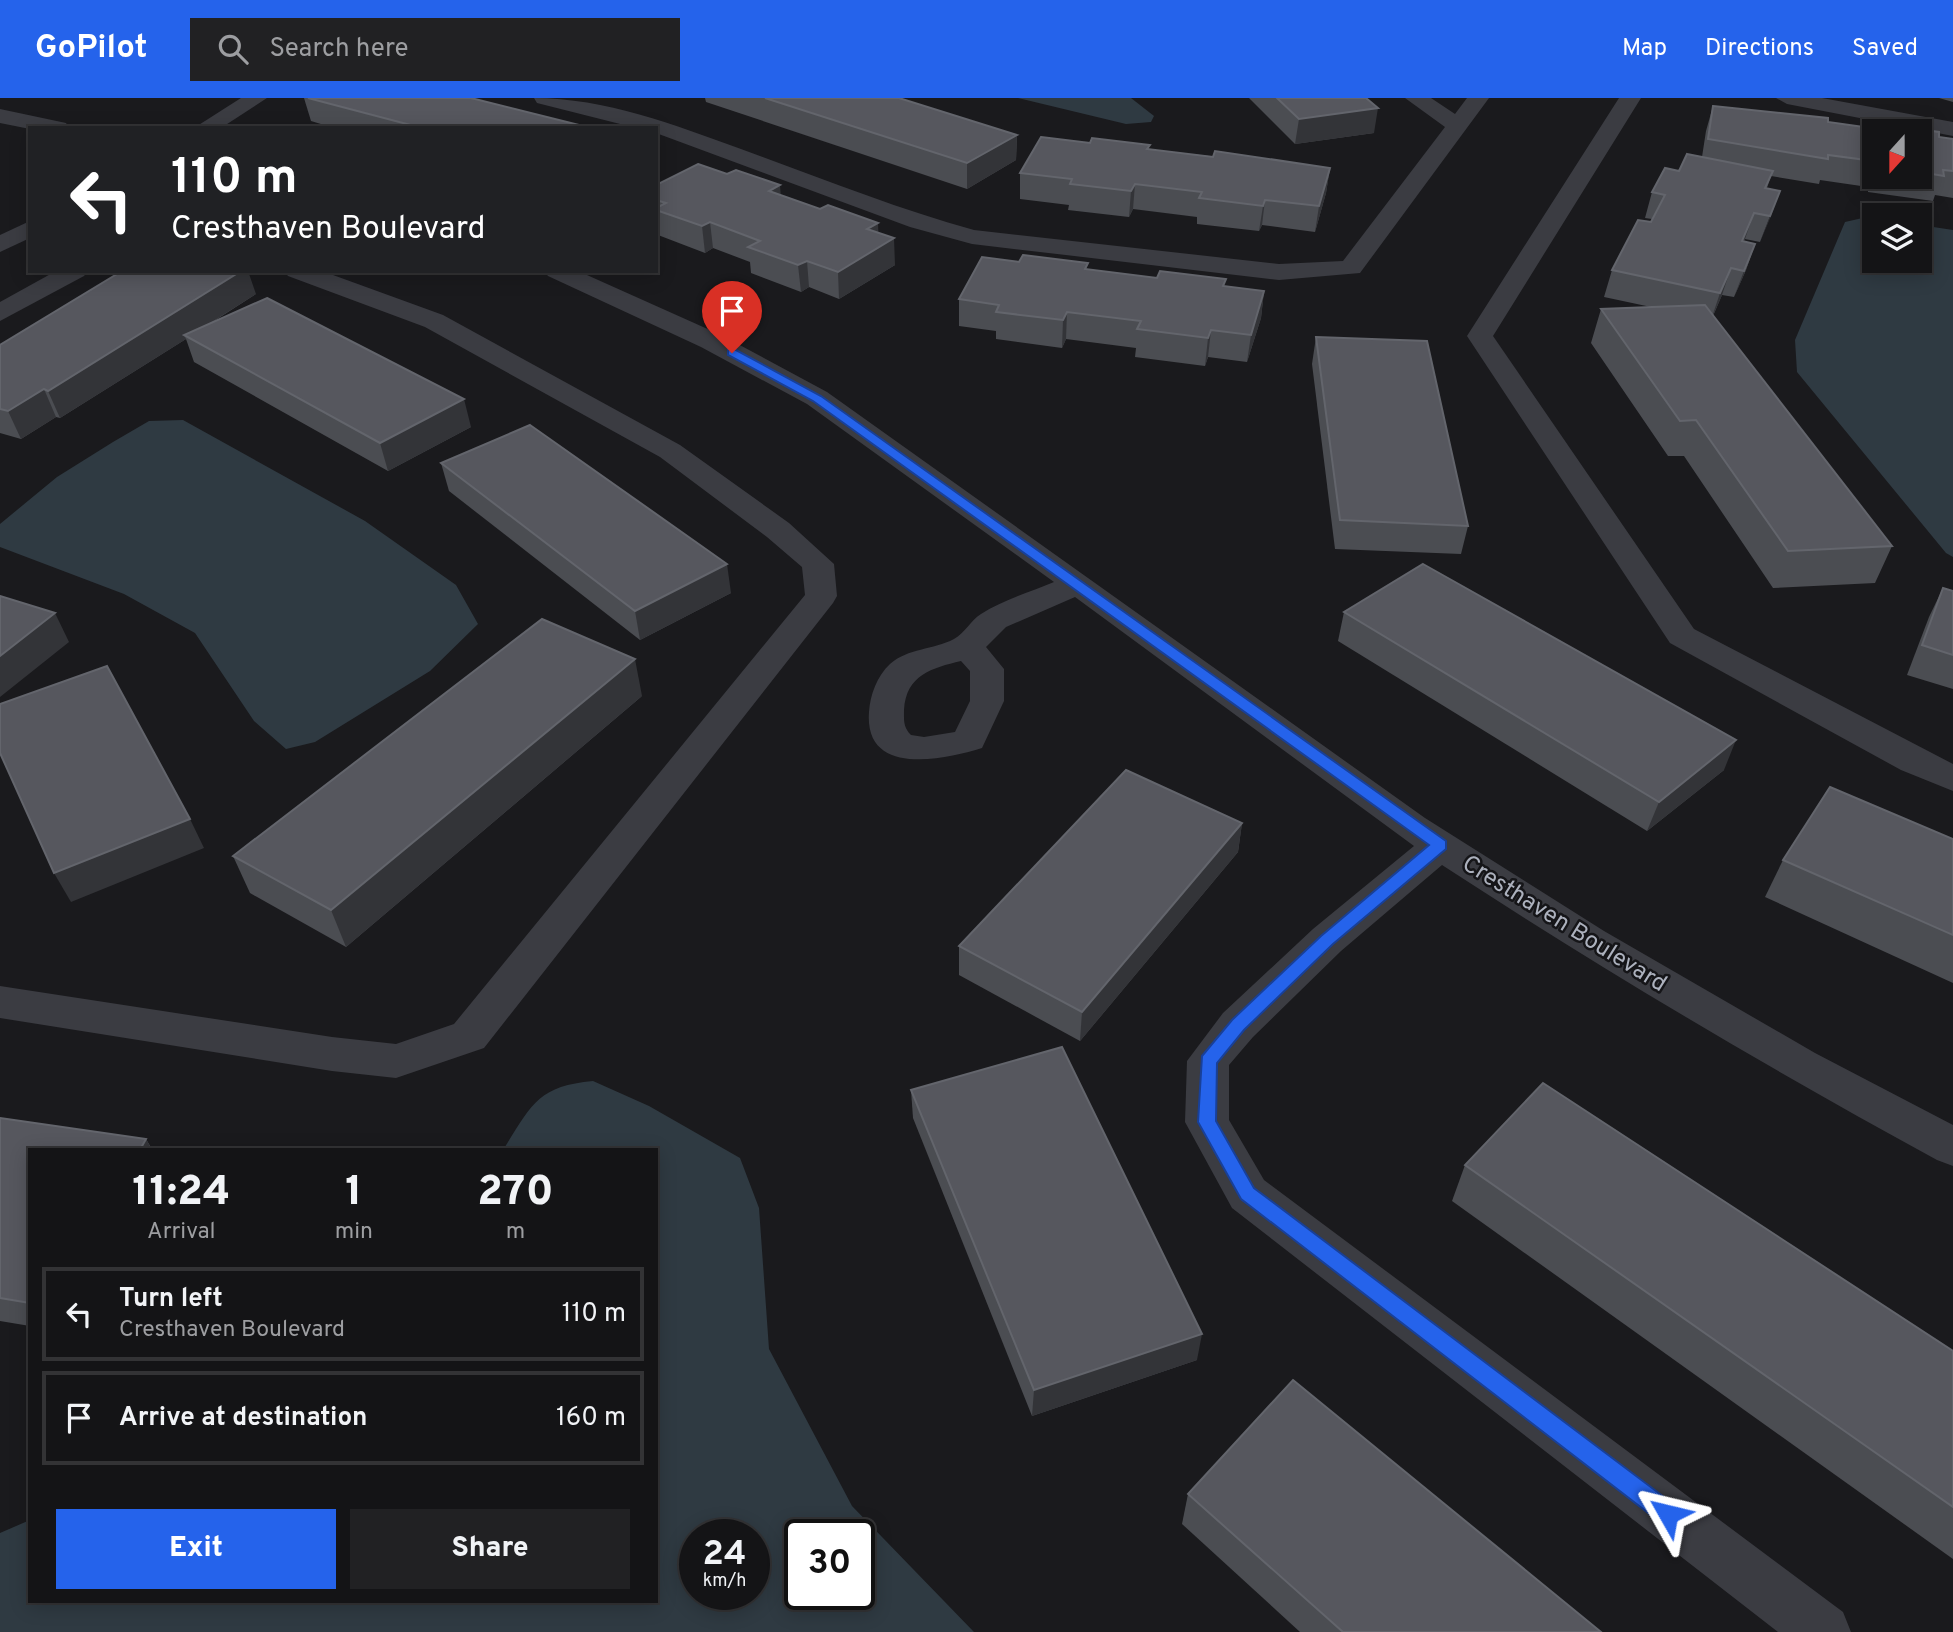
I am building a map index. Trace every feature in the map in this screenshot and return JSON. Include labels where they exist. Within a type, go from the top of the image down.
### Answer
[{"type":"street","points":[[208,126],[256,98]]},
{"type":"street","points":[[545,98],[655,126]]},
{"type":"street","points":[[1416,98],[1457,125]]},
{"type":"street","points":[[658,127],[919,222],[972,237],[1279,272],[1351,268],[1478,98]]},
{"type":"street","points":[[1630,98],[1480,336],[1682,636],[1914,761],[1953,778]]},
{"type":"street","points":[[1787,98],[1953,129]]},
{"type":"street","points":[[0,116],[48,126]]},
{"type":"street","points":[[0,245],[28,229]]},
{"type":"street","points":[[3,309],[71,273]]},
{"type":"street","points":[[0,1002],[332,1054],[396,1061],[469,1036],[821,596],[818,564],[778,530],[670,451],[433,321],[302,273]]},
{"type":"street","name":"Cresthaven Boulevard","points":[[561,273],[711,341],[817,398],[1440,845],[1590,942],[1800,1065],[1953,1147]]},
{"type":"street","points":[[967,646],[992,621],[1078,584]]},
{"type":"street","points":[[1440,845],[1327,940],[1231,1034],[1208,1061],[1207,1122],[1248,1194],[1823,1632]]},
{"type":"shaded area","points":[[1018,98],[1131,98],[1154,116],[1151,122],[1126,124]]},
{"type":"shaded area","points":[[1862,218],[1862,273],[1932,273],[1932,227],[1953,230],[1953,557],[1946,553],[1797,372],[1795,340],[1845,222]]},
{"type":"shaded area","points":[[183,420],[365,521],[456,585],[478,624],[430,671],[315,742],[286,749],[254,721],[195,633],[124,594],[0,547],[0,524],[57,477],[149,421]]},
{"type":"shaded area","points":[[593,1081],[649,1106],[740,1158],[759,1208],[769,1349],[852,1506],[865,1519],[784,1519],[784,1610],[875,1610],[875,1530],[974,1632],[0,1632],[0,1533],[28,1521],[28,1603],[658,1603],[658,1148],[504,1148],[529,1110],[547,1093]]},
{"type":"building","points":[[308,98],[471,98],[583,126],[414,126]]},
{"type":"building","points":[[765,98],[899,98],[1017,135],[967,163]]},
{"type":"building","points":[[1277,98],[1366,98],[1378,108],[1299,119]]},
{"type":"building","points":[[1713,106],[1828,118],[1828,122],[1862,127],[1862,159],[1828,155],[1828,159],[1708,139]]},
{"type":"building","points":[[1932,131],[1939,132],[1939,137],[1953,139],[1953,171],[1943,170],[1944,176],[1932,174]]},
{"type":"building","points":[[1041,137],[1090,143],[1092,138],[1150,145],[1147,149],[1213,157],[1215,151],[1330,168],[1319,206],[1265,200],[1263,206],[1199,198],[1202,192],[1135,184],[1131,191],[1070,184],[1072,179],[1020,173]]},
{"type":"building","points":[[1687,154],[1773,171],[1765,188],[1780,191],[1770,216],[1754,213],[1742,241],[1755,244],[1744,271],[1731,268],[1720,293],[1612,270],[1638,220],[1651,222],[1665,195],[1652,192],[1665,168],[1679,171]]},
{"type":"building","points":[[698,164],[727,174],[736,170],[780,185],[769,191],[820,209],[828,205],[878,223],[867,229],[894,238],[838,272],[807,261],[798,265],[748,247],[760,241],[710,222],[702,226],[658,211],[658,207],[666,203],[658,201],[658,184]]},
{"type":"building","points":[[1023,255],[1088,263],[1085,269],[1157,278],[1160,271],[1226,279],[1223,286],[1264,291],[1251,335],[1211,330],[1208,338],[1137,329],[1141,321],[1067,312],[1063,320],[996,312],[999,305],[959,299],[982,257],[1019,262]]},
{"type":"building","points":[[119,273],[238,273],[48,391],[44,389],[8,411],[0,409],[0,345]]},
{"type":"building","points":[[267,298],[464,399],[380,443],[184,335]]},
{"type":"building","points":[[1705,305],[1892,546],[1788,551],[1696,420],[1680,421],[1601,309]]},
{"type":"building","points":[[1316,337],[1427,341],[1468,526],[1340,520]]},
{"type":"building","points":[[530,425],[727,564],[635,611],[441,463]]},
{"type":"building","points":[[1423,564],[1736,740],[1659,802],[1344,612]]},
{"type":"building","points":[[1943,588],[1953,591],[1953,655],[1922,645]]},
{"type":"building","points":[[0,596],[55,613],[0,656]]},
{"type":"building","points":[[542,619],[635,659],[331,910],[233,856]]},
{"type":"building","points":[[107,666],[190,819],[54,873],[0,753],[0,704]]},
{"type":"building","points":[[1126,770],[1242,823],[1082,1012],[959,946]]},
{"type":"building","points":[[1830,787],[1953,839],[1953,935],[1783,860]]},
{"type":"building","points":[[1062,1047],[1202,1334],[1034,1390],[911,1090]]},
{"type":"building","points":[[1543,1083],[1953,1351],[1953,1507],[1465,1165]]},
{"type":"building","points":[[0,1118],[146,1139],[141,1148],[28,1148],[28,1303],[0,1298]]},
{"type":"building","points":[[1293,1380],[1601,1632],[1343,1632],[1188,1494]]},
{"type":"route","points":[[732,353],[817,398],[1440,845],[1327,940],[1238,1025],[1208,1061],[1207,1122],[1248,1194],[1668,1514]]}]
